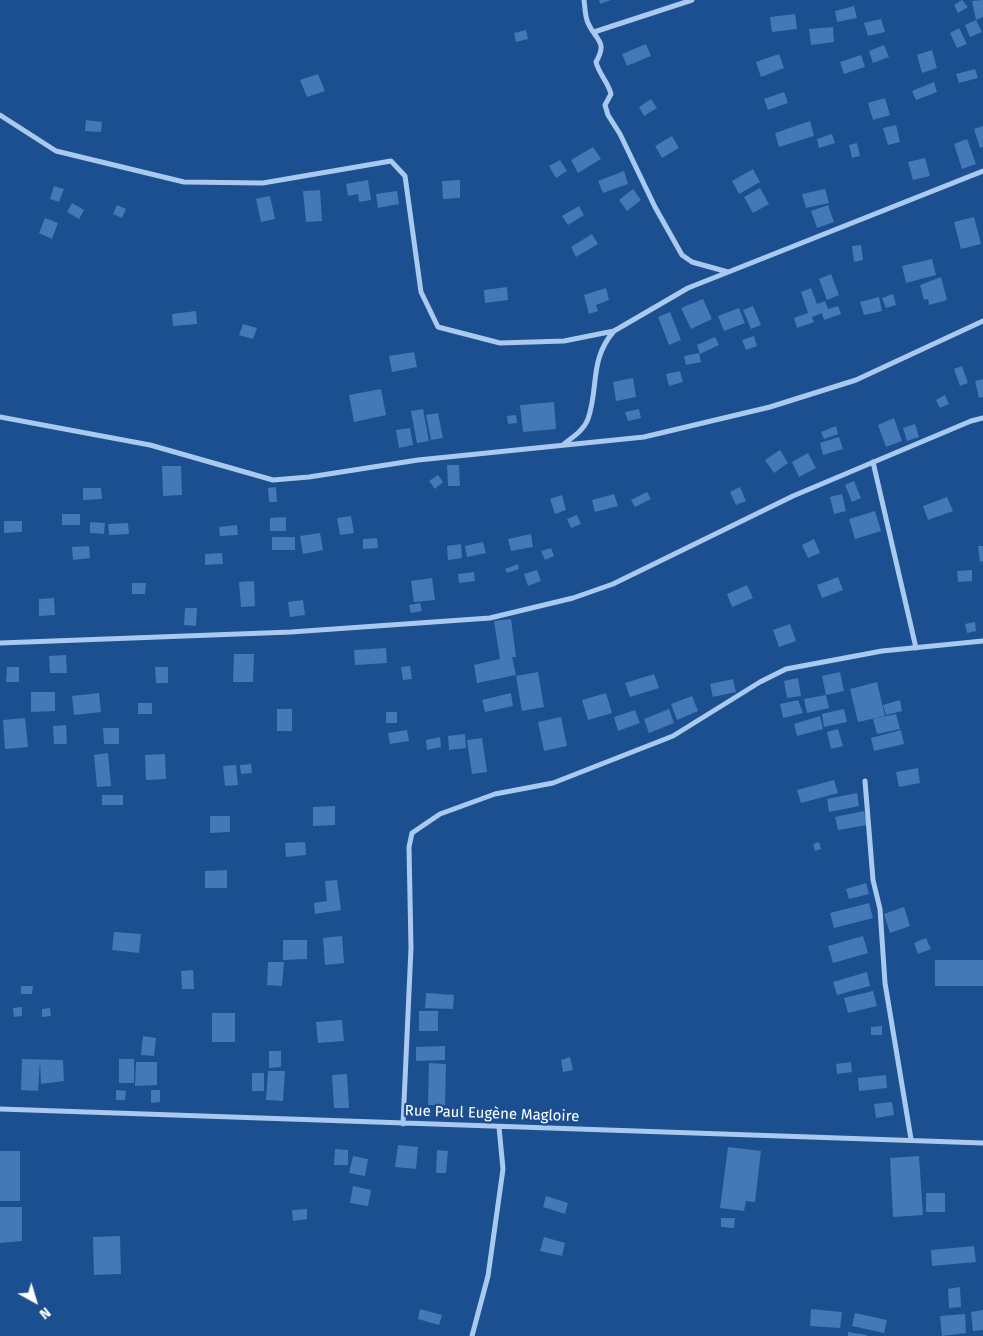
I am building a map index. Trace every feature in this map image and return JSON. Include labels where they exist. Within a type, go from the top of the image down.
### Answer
[{"type":"street","points":[[584,0],[588,23],[602,43],[601,53],[596,62],[598,70],[608,83],[611,94],[605,104],[608,115],[620,134],[655,207],[682,255],[692,262],[729,272]]},
{"type":"street","points":[[594,32],[692,0]]},
{"type":"street","points":[[0,116],[56,151],[184,182],[263,183],[391,161],[405,176],[420,292],[438,327],[500,343],[564,341],[614,332]]},
{"type":"street","points":[[564,444],[582,429],[588,419],[596,360],[604,342],[614,332],[688,288],[983,171]]},
{"type":"street","points":[[0,417],[150,445],[273,480],[309,478],[418,460],[644,437],[770,407],[856,380],[983,321]]},
{"type":"street","points":[[0,643],[291,632],[490,618],[574,598],[613,584],[793,496],[971,421],[983,418]]},
{"type":"street","points":[[873,462],[916,648]]},
{"type":"street","points":[[403,1124],[411,948],[409,847],[412,833],[440,814],[495,794],[553,784],[673,736],[760,682],[786,670],[882,651],[983,641]]},
{"type":"street","points":[[865,781],[873,880],[880,909],[885,983],[911,1139]]},
{"type":"street","name":"Rue Paul Eugène Magloire","points":[[0,1109],[403,1124],[911,1139],[983,1143]]},
{"type":"street","points":[[472,1336],[488,1276],[503,1170],[499,1127]]},
{"type":"building","points":[[599,0],[611,0],[600,4]]},
{"type":"building","points":[[962,0],[968,7],[958,13],[954,5]]},
{"type":"building","points":[[983,0],[983,17],[976,20],[972,1]]},
{"type":"building","points":[[854,6],[857,18],[837,22],[835,11]]},
{"type":"building","points":[[795,14],[797,29],[772,32],[770,17]]},
{"type":"building","points":[[881,19],[885,32],[868,36],[864,23]]},
{"type":"building","points":[[976,20],[982,32],[970,37],[965,25]]},
{"type":"building","points":[[833,27],[834,42],[811,45],[809,29]]},
{"type":"building","points":[[959,28],[967,44],[957,48],[950,33]]},
{"type":"building","points":[[526,30],[528,39],[516,42],[514,33]]},
{"type":"building","points":[[646,44],[651,56],[627,66],[622,54]]},
{"type":"building","points":[[884,45],[889,57],[873,63],[869,51]]},
{"type":"building","points":[[932,50],[937,68],[922,73],[917,55]]},
{"type":"building","points":[[779,54],[784,68],[761,77],[756,62]]},
{"type":"building","points":[[861,55],[865,67],[844,74],[840,62]]},
{"type":"building","points":[[975,69],[978,78],[959,83],[956,74]]},
{"type":"building","points":[[318,74],[325,91],[307,97],[300,80]]},
{"type":"building","points":[[934,82],[937,92],[916,100],[912,91]]},
{"type":"building","points":[[784,92],[788,103],[768,110],[764,99]]},
{"type":"building","points":[[885,98],[890,115],[873,120],[868,103]]},
{"type":"building","points":[[651,99],[657,108],[644,116],[639,107]]},
{"type":"building","points":[[86,120],[102,122],[101,132],[85,131]]},
{"type":"building","points":[[810,121],[814,136],[779,147],[775,133]]},
{"type":"building","points":[[896,125],[900,142],[888,145],[883,128]]},
{"type":"building","points":[[983,126],[983,147],[980,148],[974,129]]},
{"type":"building","points":[[832,134],[835,143],[819,148],[817,139]]},
{"type":"building","points":[[672,136],[679,148],[662,158],[655,146]]},
{"type":"building","points":[[967,139],[976,164],[962,169],[954,144]]},
{"type":"building","points":[[857,143],[860,156],[852,158],[849,145]]},
{"type":"building","points":[[593,147],[601,159],[578,173],[571,160]]},
{"type":"building","points":[[925,158],[930,176],[913,180],[908,162]]},
{"type":"building","points":[[560,160],[567,171],[556,178],[549,166]]},
{"type":"building","points":[[753,169],[760,182],[739,194],[732,181]]},
{"type":"building","points":[[624,171],[628,184],[603,193],[598,181]]},
{"type":"building","points":[[368,180],[371,200],[359,202],[358,194],[348,196],[346,184]]},
{"type":"building","points":[[460,180],[460,198],[443,199],[442,181]]},
{"type":"building","points":[[54,186],[64,189],[59,202],[50,199]]},
{"type":"building","points":[[760,188],[769,204],[753,213],[744,197]]},
{"type":"building","points":[[633,189],[641,200],[627,211],[619,200]]},
{"type":"building","points":[[825,189],[829,203],[806,208],[802,194]]},
{"type":"building","points":[[320,190],[322,221],[306,222],[303,191]]},
{"type":"building","points":[[397,191],[399,204],[378,208],[376,194]]},
{"type":"building","points":[[270,196],[275,219],[261,222],[256,199]]},
{"type":"building","points":[[72,203],[84,210],[79,219],[67,212]]},
{"type":"building","points":[[117,205],[126,209],[122,218],[113,214]]},
{"type":"building","points":[[828,205],[834,222],[817,228],[811,211]]},
{"type":"building","points":[[579,206],[584,215],[568,225],[562,216]]},
{"type":"building","points":[[974,217],[981,244],[961,249],[954,222]]},
{"type":"building","points":[[45,218],[58,223],[52,239],[39,233]]},
{"type":"building","points":[[592,234],[598,244],[576,257],[571,247]]},
{"type":"building","points":[[861,245],[863,260],[854,262],[852,246]]},
{"type":"building","points":[[932,259],[936,275],[906,283],[902,266]]},
{"type":"building","points":[[831,274],[839,295],[827,300],[819,279]]},
{"type":"building","points":[[941,277],[947,300],[929,305],[928,299],[924,300],[920,285]]},
{"type":"building","points":[[507,287],[508,300],[485,303],[484,290]]},
{"type":"building","points":[[606,288],[609,300],[596,305],[598,311],[589,314],[584,295]]},
{"type":"building","points":[[811,288],[817,304],[825,301],[828,309],[838,306],[841,314],[824,320],[822,313],[812,317],[814,322],[797,328],[794,318],[808,313],[801,292]]},
{"type":"building","points":[[893,294],[896,305],[886,308],[882,298]]},
{"type":"building","points":[[879,297],[882,311],[864,315],[860,302]]},
{"type":"building","points":[[703,299],[712,319],[691,329],[681,308]]},
{"type":"building","points":[[753,306],[761,325],[751,329],[743,310]]},
{"type":"building","points":[[739,308],[745,323],[724,331],[718,316]]},
{"type":"building","points":[[196,311],[197,324],[173,326],[172,314]]},
{"type":"building","points":[[670,312],[681,340],[669,345],[658,317]]},
{"type":"building","points":[[243,324],[257,328],[253,339],[239,335]]},
{"type":"building","points":[[754,336],[757,346],[746,350],[742,340]]},
{"type":"building","points":[[715,337],[719,345],[700,354],[697,345]]},
{"type":"building","points":[[414,352],[417,367],[392,372],[389,356]]},
{"type":"building","points":[[699,353],[701,362],[686,365],[684,356]]},
{"type":"building","points":[[962,366],[968,383],[960,386],[954,369]]},
{"type":"building","points":[[680,371],[683,382],[669,386],[666,374]]},
{"type":"building","points":[[633,378],[636,397],[616,401],[613,382]]},
{"type":"building","points":[[983,379],[983,397],[979,398],[975,381]]},
{"type":"building","points":[[381,389],[386,415],[354,422],[349,395]]},
{"type":"building","points":[[945,395],[949,404],[940,408],[936,400]]},
{"type":"building","points":[[554,402],[556,429],[523,432],[520,405]]},
{"type":"building","points":[[423,409],[429,441],[417,443],[411,411]]},
{"type":"building","points":[[639,409],[641,418],[628,421],[625,412]]},
{"type":"building","points":[[438,413],[443,438],[431,440],[426,415]]},
{"type":"building","points":[[516,415],[517,423],[508,424],[507,416]]},
{"type":"building","points":[[894,418],[902,441],[886,447],[878,425]]},
{"type":"building","points":[[915,424],[919,437],[907,441],[903,428]]},
{"type":"building","points":[[836,426],[838,434],[824,439],[821,432]]},
{"type":"building","points":[[410,428],[413,445],[399,448],[396,430]]},
{"type":"building","points":[[839,437],[843,449],[823,455],[820,443]]},
{"type":"building","points":[[780,450],[788,463],[774,473],[765,460]]},
{"type":"building","points":[[808,453],[816,468],[799,477],[792,462]]},
{"type":"building","points":[[447,465],[459,465],[460,486],[448,486]]},
{"type":"building","points":[[162,466],[181,466],[182,495],[163,496]]},
{"type":"building","points":[[438,475],[443,482],[435,489],[429,481]]},
{"type":"building","points":[[854,481],[861,498],[852,502],[845,485]]},
{"type":"building","points":[[276,487],[277,502],[269,502],[268,488]]},
{"type":"building","points":[[740,487],[746,501],[736,505],[730,492]]},
{"type":"building","points":[[83,488],[101,488],[102,499],[83,500]]},
{"type":"building","points":[[647,492],[651,499],[635,507],[631,500]]},
{"type":"building","points":[[614,494],[618,506],[595,512],[592,500]]},
{"type":"building","points":[[842,494],[846,511],[834,514],[830,497]]},
{"type":"building","points":[[562,495],[566,510],[555,514],[550,499]]},
{"type":"building","points":[[947,497],[953,511],[928,520],[923,506]]},
{"type":"building","points":[[875,511],[881,531],[855,539],[849,519]]},
{"type":"building","points":[[62,514],[80,514],[80,525],[62,525]]},
{"type":"building","points":[[577,515],[581,524],[571,528],[567,519]]},
{"type":"building","points":[[351,516],[354,533],[340,535],[337,518]]},
{"type":"building","points":[[286,517],[286,531],[270,531],[270,518]]},
{"type":"building","points":[[4,521],[22,521],[22,532],[4,533]]},
{"type":"building","points":[[90,522],[105,523],[104,534],[90,533]]},
{"type":"building","points":[[128,523],[129,534],[109,535],[108,524]]},
{"type":"building","points":[[237,525],[238,535],[220,536],[219,527]]},
{"type":"building","points":[[320,533],[323,550],[303,554],[300,536]]},
{"type":"building","points":[[531,534],[533,547],[511,551],[508,539]]},
{"type":"building","points":[[272,537],[295,537],[295,550],[272,550]]},
{"type":"building","points":[[377,538],[378,548],[363,549],[363,539]]},
{"type":"building","points":[[814,539],[820,553],[808,558],[802,545]]},
{"type":"building","points":[[483,542],[486,553],[467,557],[465,546]]},
{"type":"building","points":[[461,544],[462,558],[448,560],[447,546]]},
{"type":"building","points":[[89,546],[90,558],[73,560],[72,547]]},
{"type":"building","points":[[978,546],[983,546],[983,561],[980,562]]},
{"type":"building","points":[[551,548],[554,556],[545,560],[541,551]]},
{"type":"building","points":[[222,553],[223,564],[205,565],[205,554]]},
{"type":"building","points":[[518,564],[519,569],[507,573],[505,569]]},
{"type":"building","points":[[537,570],[541,581],[528,586],[524,574]]},
{"type":"building","points":[[972,570],[972,581],[958,582],[957,571]]},
{"type":"building","points":[[474,572],[475,581],[459,583],[458,574]]},
{"type":"building","points":[[838,577],[843,590],[822,598],[817,585]]},
{"type":"building","points":[[432,578],[435,600],[414,602],[411,581]]},
{"type":"building","points":[[254,581],[255,606],[241,607],[239,582]]},
{"type":"building","points":[[132,583],[146,583],[145,594],[132,594]]},
{"type":"building","points":[[747,585],[753,598],[732,607],[727,594]]},
{"type":"building","points":[[54,598],[55,615],[39,616],[39,599]]},
{"type":"building","points":[[303,600],[305,615],[290,617],[288,602]]},
{"type":"building","points":[[420,603],[422,611],[411,613],[409,605]]},
{"type":"building","points":[[185,608],[197,608],[196,626],[184,625]]},
{"type":"building","points":[[511,619],[516,657],[512,657],[516,675],[477,683],[474,665],[500,659],[494,621]]},
{"type":"building","points":[[975,622],[976,631],[967,633],[965,624]]},
{"type":"building","points":[[790,624],[796,641],[779,647],[773,630]]},
{"type":"building","points":[[386,648],[387,663],[355,665],[354,650]]},
{"type":"building","points":[[234,654],[254,654],[253,682],[233,682]]},
{"type":"building","points":[[66,655],[67,673],[50,673],[49,656]]},
{"type":"building","points":[[410,666],[412,679],[403,680],[401,667]]},
{"type":"building","points":[[7,667],[19,667],[19,682],[6,682]]},
{"type":"building","points":[[155,667],[168,667],[168,683],[156,683]]},
{"type":"building","points":[[538,672],[544,707],[522,711],[516,676]]},
{"type":"building","points":[[840,672],[844,691],[826,695],[822,676]]},
{"type":"building","points":[[654,674],[659,688],[630,697],[625,683]]},
{"type":"building","points":[[798,678],[801,696],[787,698],[784,681]]},
{"type":"building","points":[[733,679],[736,692],[713,697],[710,684]]},
{"type":"building","points":[[877,682],[885,716],[858,722],[850,689]]},
{"type":"building","points":[[31,692],[55,692],[55,711],[31,712]]},
{"type":"building","points":[[99,693],[101,712],[74,715],[72,696]]},
{"type":"building","points":[[511,693],[513,706],[485,712],[482,700]]},
{"type":"building","points":[[606,693],[612,713],[588,720],[582,700]]},
{"type":"building","points":[[826,695],[829,708],[807,713],[804,699]]},
{"type":"building","points":[[692,696],[698,711],[677,720],[671,704]]},
{"type":"building","points":[[798,700],[803,713],[783,718],[780,704]]},
{"type":"building","points":[[900,700],[902,711],[886,715],[883,705]]},
{"type":"building","points":[[138,703],[152,703],[152,714],[138,714]]},
{"type":"building","points":[[277,709],[292,709],[292,731],[277,731]]},
{"type":"building","points":[[669,709],[674,723],[649,733],[644,719]]},
{"type":"building","points":[[844,709],[847,722],[824,727],[822,714]]},
{"type":"building","points":[[635,710],[640,723],[618,731],[614,717]]},
{"type":"building","points":[[386,712],[397,712],[397,723],[386,723]]},
{"type":"building","points":[[896,714],[900,729],[877,734],[873,719]]},
{"type":"building","points":[[820,716],[823,729],[797,736],[794,724]]},
{"type":"building","points":[[561,717],[567,746],[544,751],[538,722]]},
{"type":"building","points":[[25,718],[28,747],[5,749],[3,720]]},
{"type":"building","points":[[66,725],[67,744],[54,744],[53,726]]},
{"type":"building","points":[[103,728],[119,728],[119,744],[104,744]]},
{"type":"building","points":[[838,729],[843,746],[831,749],[827,732]]},
{"type":"building","points":[[407,730],[409,741],[390,744],[388,733]]},
{"type":"building","points":[[901,730],[904,744],[874,751],[871,738]]},
{"type":"building","points":[[465,734],[466,748],[449,750],[448,736]]},
{"type":"building","points":[[440,737],[441,747],[427,750],[426,740]]},
{"type":"building","points":[[482,738],[487,772],[472,774],[467,740]]},
{"type":"building","points":[[108,753],[111,786],[97,787],[94,755]]},
{"type":"building","points":[[165,754],[166,779],[146,780],[145,755]]},
{"type":"building","points":[[251,764],[252,773],[241,774],[240,765]]},
{"type":"building","points":[[236,765],[238,785],[225,786],[223,766]]},
{"type":"building","points":[[918,768],[920,783],[899,787],[896,772]]},
{"type":"building","points":[[834,780],[838,793],[801,803],[797,790]]},
{"type":"building","points":[[857,793],[859,806],[829,812],[827,799]]},
{"type":"building","points":[[102,795],[123,795],[123,805],[102,805]]},
{"type":"building","points":[[335,806],[335,825],[313,826],[313,807]]},
{"type":"building","points":[[864,811],[867,825],[838,830],[835,817]]},
{"type":"building","points":[[210,816],[230,816],[230,832],[210,833]]},
{"type":"building","points":[[305,842],[306,855],[286,857],[285,843]]},
{"type":"building","points":[[819,842],[821,849],[815,851],[813,844]]},
{"type":"building","points":[[227,870],[227,888],[205,888],[205,871]]},
{"type":"building","points":[[337,880],[341,910],[315,914],[314,903],[327,901],[325,881]]},
{"type":"building","points":[[866,883],[869,894],[849,899],[846,889]]},
{"type":"building","points":[[869,903],[873,918],[834,928],[830,913]]},
{"type":"building","points":[[904,907],[910,926],[890,933],[884,914]]},
{"type":"building","points":[[114,932],[141,934],[139,953],[112,950]]},
{"type":"building","points":[[342,936],[344,963],[325,965],[323,938]]},
{"type":"building","points":[[863,936],[868,953],[833,963],[828,946]]},
{"type":"building","points":[[926,938],[931,949],[918,954],[914,943]]},
{"type":"building","points":[[283,940],[307,940],[307,959],[283,960]]},
{"type":"building","points":[[935,960],[983,960],[983,986],[935,986]]},
{"type":"building","points":[[268,962],[284,962],[282,986],[267,985]]},
{"type":"building","points":[[193,970],[194,989],[182,989],[181,971]]},
{"type":"building","points":[[867,972],[870,986],[837,995],[833,982]]},
{"type":"building","points":[[21,986],[33,986],[32,994],[21,994]]},
{"type":"building","points":[[873,991],[877,1006],[848,1013],[844,998]]},
{"type":"building","points":[[426,993],[454,995],[453,1009],[425,1008]]},
{"type":"building","points":[[22,1007],[22,1016],[14,1017],[13,1008]]},
{"type":"building","points":[[50,1008],[51,1016],[42,1017],[42,1009]]},
{"type":"building","points":[[419,1011],[438,1011],[438,1031],[419,1031]]},
{"type":"building","points":[[212,1013],[235,1013],[235,1042],[212,1042]]},
{"type":"building","points":[[342,1020],[344,1041],[318,1043],[316,1022]]},
{"type":"building","points":[[882,1026],[882,1035],[871,1035],[871,1027]]},
{"type":"building","points":[[143,1036],[156,1038],[154,1056],[141,1055]]},
{"type":"building","points":[[445,1046],[445,1060],[416,1061],[416,1047]]},
{"type":"building","points":[[269,1051],[281,1051],[281,1067],[269,1068]]},
{"type":"building","points":[[570,1057],[573,1070],[563,1072],[561,1060]]},
{"type":"building","points":[[22,1059],[63,1060],[64,1081],[41,1084],[40,1062],[38,1091],[21,1090]]},
{"type":"building","points":[[119,1059],[134,1059],[134,1083],[119,1083]]},
{"type":"building","points":[[136,1062],[157,1062],[157,1085],[135,1086]]},
{"type":"building","points":[[851,1062],[852,1072],[837,1074],[836,1064]]},
{"type":"building","points":[[429,1063],[446,1064],[445,1105],[428,1105]]},
{"type":"building","points":[[268,1071],[285,1071],[283,1101],[266,1100]]},
{"type":"building","points":[[252,1073],[264,1073],[264,1091],[252,1091]]},
{"type":"building","points":[[347,1074],[349,1108],[334,1108],[332,1075]]},
{"type":"building","points":[[886,1075],[887,1088],[859,1091],[858,1078]]},
{"type":"building","points":[[116,1090],[126,1091],[125,1100],[116,1100]]},
{"type":"building","points":[[151,1090],[160,1090],[160,1102],[151,1103]]},
{"type":"building","points":[[892,1102],[894,1115],[876,1118],[874,1104]]},
{"type":"building","points":[[398,1145],[418,1147],[416,1169],[395,1167]]},
{"type":"building","points":[[728,1147],[761,1151],[755,1202],[746,1201],[744,1211],[720,1208]]},
{"type":"building","points":[[335,1149],[348,1150],[348,1165],[334,1165]]},
{"type":"building","points":[[437,1150],[448,1151],[446,1173],[436,1173]]},
{"type":"building","points":[[0,1151],[20,1151],[20,1201],[0,1201]]},
{"type":"building","points":[[353,1156],[368,1159],[365,1176],[349,1173]]},
{"type":"building","points":[[919,1156],[923,1215],[893,1217],[890,1158]]},
{"type":"building","points":[[353,1186],[371,1190],[368,1206],[350,1203]]},
{"type":"building","points":[[926,1193],[945,1193],[945,1212],[926,1212]]},
{"type":"building","points":[[546,1196],[568,1203],[565,1214],[543,1207]]},
{"type":"building","points":[[0,1207],[22,1207],[22,1241],[0,1243]]},
{"type":"building","points":[[307,1209],[307,1219],[293,1221],[292,1210]]},
{"type":"building","points":[[721,1218],[735,1218],[734,1228],[721,1227]]},
{"type":"building","points":[[120,1236],[121,1274],[94,1275],[93,1237]]},
{"type":"building","points":[[544,1237],[565,1243],[562,1256],[540,1251]]},
{"type":"building","points":[[974,1246],[976,1262],[932,1266],[931,1250]]},
{"type":"building","points":[[960,1287],[961,1307],[949,1308],[948,1289]]},
{"type":"building","points":[[420,1309],[442,1315],[439,1325],[418,1319]]},
{"type":"building","points":[[811,1309],[842,1312],[840,1328],[810,1326]]},
{"type":"building","points":[[983,1310],[983,1330],[973,1331],[971,1312]]},
{"type":"building","points":[[855,1313],[887,1320],[884,1333],[852,1326]]},
{"type":"building","points":[[965,1314],[966,1333],[942,1336],[940,1316]]},
{"type":"building","points":[[848,1332],[867,1335],[867,1336],[848,1336]]}]
